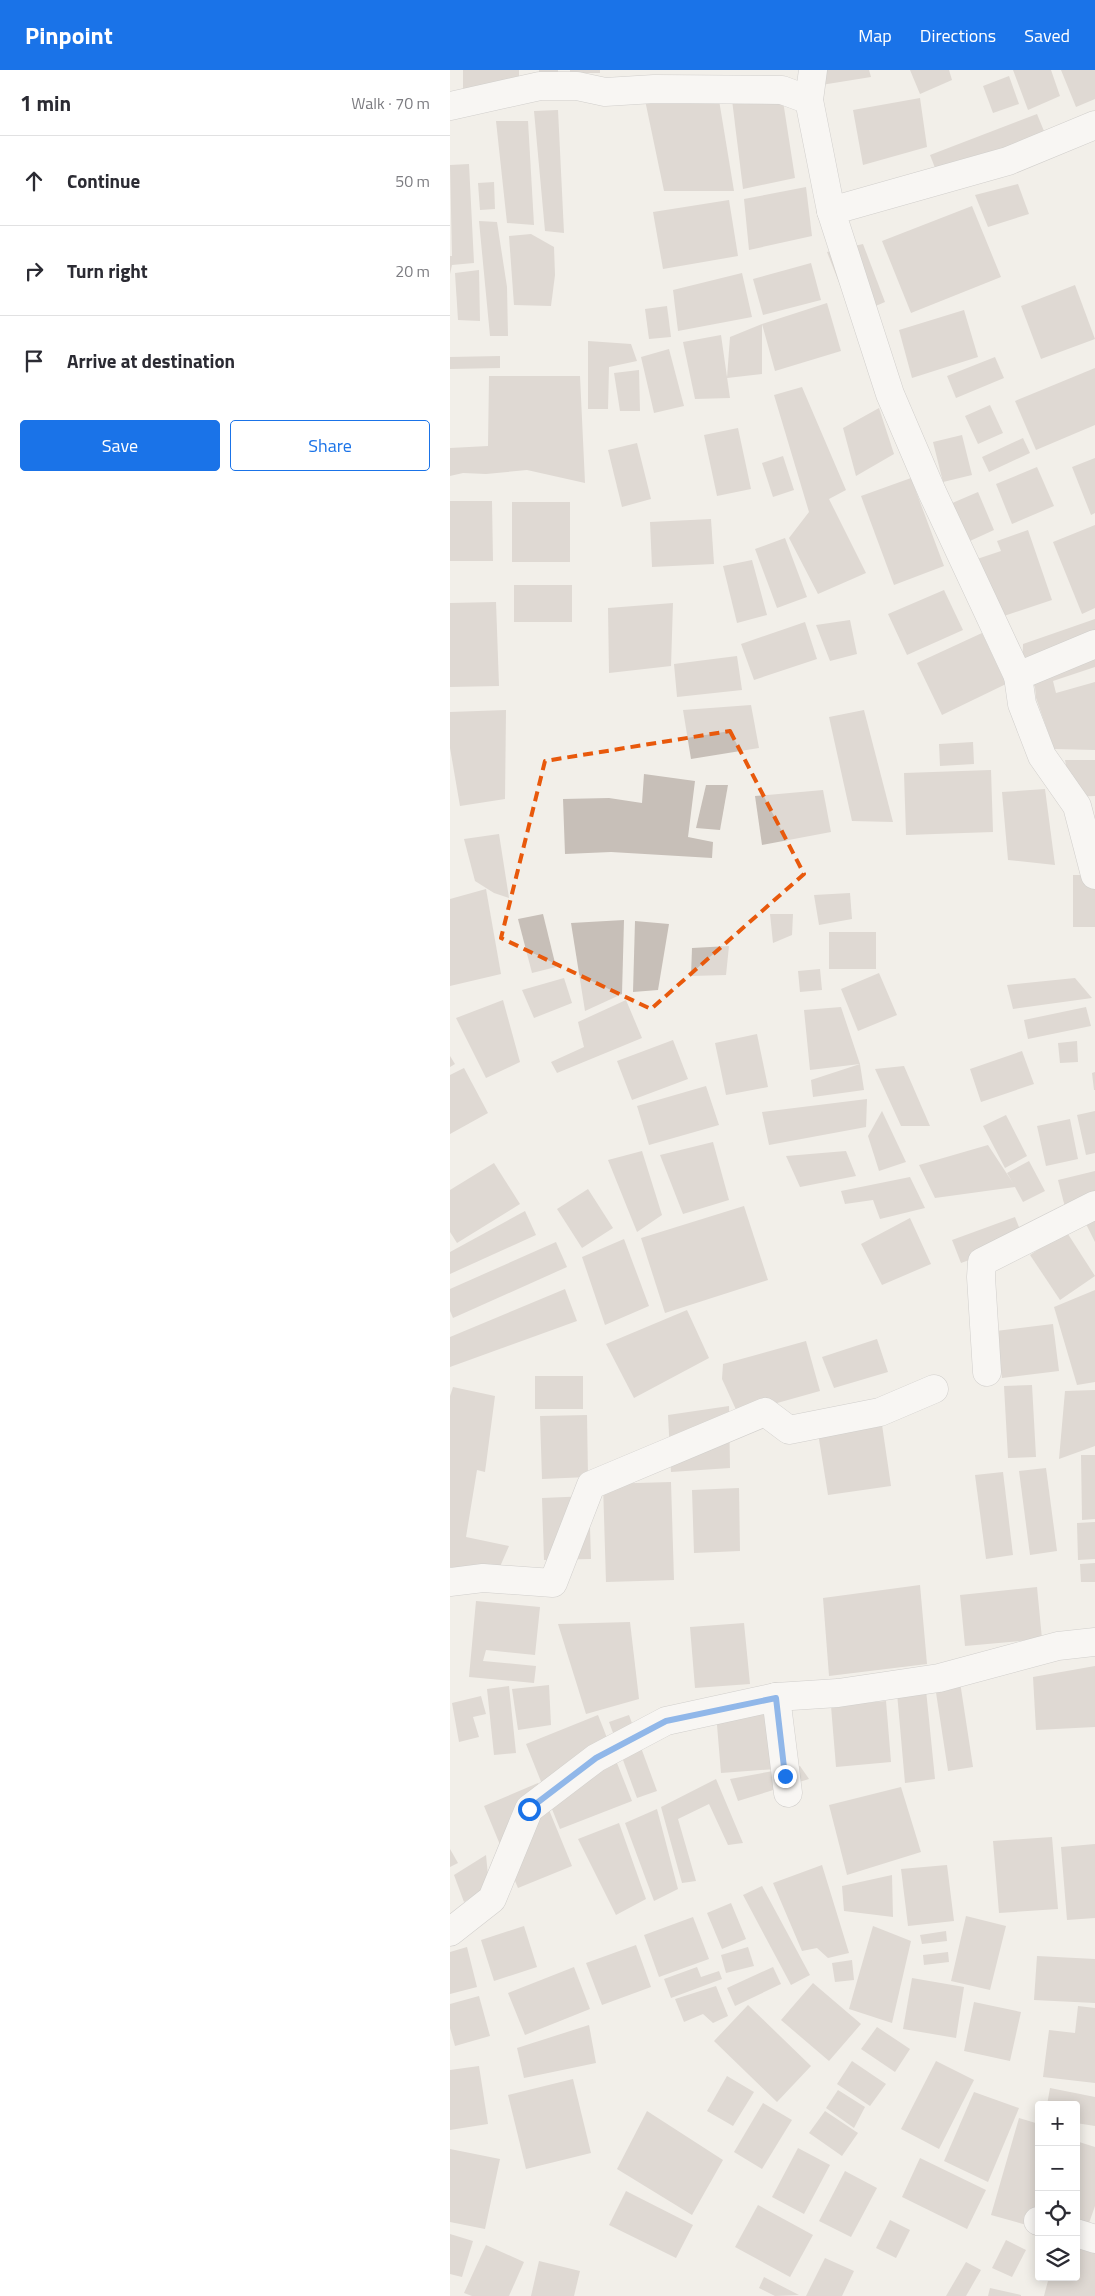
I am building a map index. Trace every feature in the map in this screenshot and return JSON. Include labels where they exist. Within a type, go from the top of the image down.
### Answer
[{"type":"street","points":[[813,70],[809,100],[831,211],[890,394],[932,492],[1018,676],[1022,704],[1042,756],[1077,806],[1095,875]]},
{"type":"street","points":[[450,106],[540,86],[576,86],[605,92],[654,89],[782,90],[809,100]]},
{"type":"street","points":[[831,211],[1008,161],[1095,125]]},
{"type":"street","points":[[1018,676],[1095,644]]},
{"type":"street","points":[[987,1372],[981,1277],[982,1262],[1095,1205]]},
{"type":"street","points":[[450,1582],[482,1578],[553,1583],[591,1485],[765,1412],[788,1430],[880,1412],[934,1389]]},
{"type":"street","points":[[450,1932],[492,1900],[529,1809],[596,1758],[666,1721],[776,1698],[838,1693],[939,1678],[1058,1646],[1095,1642]]},
{"type":"street","points":[[776,1698],[788,1793]]},
{"type":"street","points":[[1080,2234],[1095,2239]]},
{"type":"highlighted area","points":[[730,731],[804,874],[651,1009],[501,938],[545,761]]},
{"type":"building","points":[[463,70],[519,70],[519,89],[463,89]]},
{"type":"building","points":[[539,70],[558,70],[558,72],[539,73]]},
{"type":"building","points":[[570,70],[600,70],[600,73],[570,73]]},
{"type":"building","points":[[809,70],[869,70],[871,77],[815,86]]},
{"type":"building","points":[[910,70],[949,70],[952,80],[920,94]]},
{"type":"building","points":[[1013,70],[1051,70],[1060,96],[1028,110]]},
{"type":"building","points":[[1061,70],[1095,70],[1095,99],[1076,107]]},
{"type":"building","points":[[1009,76],[1019,104],[993,113],[983,86]]},
{"type":"building","points":[[920,98],[927,147],[863,165],[853,110]]},
{"type":"building","points":[[645,100],[719,100],[734,191],[664,191]]},
{"type":"building","points":[[732,100],[783,101],[795,178],[743,189]]},
{"type":"building","points":[[558,110],[564,233],[545,231],[534,111]]},
{"type":"building","points":[[1037,114],[1046,136],[939,178],[930,155]]},
{"type":"building","points":[[496,121],[528,121],[534,225],[507,223]]},
{"type":"building","points":[[469,164],[474,263],[452,265],[450,274],[450,256],[452,256],[450,165]]},
{"type":"building","points":[[494,182],[495,209],[480,210],[478,183]]},
{"type":"building","points":[[1018,184],[1029,214],[988,227],[975,195]]},
{"type":"building","points":[[806,187],[812,236],[749,250],[744,199]]},
{"type":"building","points":[[729,200],[738,256],[663,269],[653,212]]},
{"type":"building","points":[[972,206],[1001,277],[911,313],[882,241]]},
{"type":"building","points":[[479,221],[497,222],[507,287],[508,336],[490,336]]},
{"type":"building","points":[[531,234],[554,247],[555,275],[551,306],[514,305],[509,236]]},
{"type":"building","points":[[863,244],[885,302],[852,316],[827,252]]},
{"type":"building","points":[[811,263],[821,300],[763,315],[753,279]]},
{"type":"building","points":[[479,270],[480,321],[458,320],[455,273]]},
{"type":"building","points":[[742,273],[752,317],[678,331],[673,290]]},
{"type":"building","points":[[1075,285],[1095,339],[1041,359],[1021,306]]},
{"type":"building","points":[[827,303],[841,351],[775,371],[762,324]]},
{"type":"building","points":[[667,306],[671,337],[649,339],[645,309]]},
{"type":"building","points":[[964,310],[978,357],[912,378],[899,330]]},
{"type":"building","points":[[762,324],[762,374],[727,378],[730,337]]},
{"type":"building","points":[[721,335],[730,398],[695,399],[683,342]]},
{"type":"building","points":[[588,341],[631,344],[637,361],[609,367],[608,409],[588,409]]},
{"type":"building","points":[[669,349],[684,406],[654,413],[641,357]]},
{"type":"building","points":[[500,356],[500,368],[450,369],[450,357]]},
{"type":"building","points":[[995,357],[1004,378],[956,398],[947,376]]},
{"type":"building","points":[[1095,368],[1095,425],[1036,450],[1015,401]]},
{"type":"building","points":[[639,370],[640,411],[620,411],[614,373]]},
{"type":"building","points":[[489,376],[580,376],[585,483],[527,470],[486,474],[463,473],[450,476],[450,448],[488,446]]},
{"type":"building","points":[[802,387],[846,490],[829,499],[866,573],[818,594],[789,538],[809,512],[774,395]]},
{"type":"building","points":[[990,405],[1003,433],[978,444],[965,416]]},
{"type":"building","points":[[879,408],[894,454],[856,476],[843,428]]},
{"type":"building","points":[[738,428],[751,489],[717,496],[704,435]]},
{"type":"building","points":[[962,435],[972,475],[943,482],[933,442]]},
{"type":"building","points":[[1023,438],[1030,453],[989,472],[982,457]]},
{"type":"building","points":[[637,443],[651,499],[622,507],[608,450]]},
{"type":"building","points":[[783,456],[794,490],[773,497],[762,463]]},
{"type":"building","points":[[1095,458],[1095,513],[1091,515],[1072,467]]},
{"type":"building","points":[[1037,467],[1054,506],[1012,524],[996,484]]},
{"type":"building","points":[[911,478],[944,566],[894,585],[861,496]]},
{"type":"building","points":[[978,492],[994,530],[959,546],[943,507]]},
{"type":"building","points":[[450,501],[492,501],[493,561],[450,561]]},
{"type":"building","points":[[512,502],[570,502],[570,562],[512,562]]},
{"type":"building","points":[[711,519],[714,564],[652,567],[650,522]]},
{"type":"building","points":[[1095,525],[1095,608],[1082,614],[1053,542]]},
{"type":"building","points":[[1028,530],[1052,600],[998,618],[977,559],[1001,551],[997,541]]},
{"type":"building","points":[[785,538],[807,597],[777,608],[755,549]]},
{"type":"building","points":[[752,560],[767,615],[737,623],[723,566]]},
{"type":"building","points":[[514,585],[572,585],[572,622],[514,622]]},
{"type":"building","points":[[944,590],[963,630],[907,655],[888,614]]},
{"type":"building","points":[[496,602],[499,686],[450,687],[450,603]]},
{"type":"building","points":[[673,603],[671,666],[609,673],[608,608]]},
{"type":"building","points":[[1095,619],[1095,667],[1053,681],[1056,693],[1095,682],[1095,750],[1054,749],[1036,698],[1035,687],[1022,668],[1023,644]]},
{"type":"building","points":[[850,620],[857,654],[830,661],[816,625]]},
{"type":"building","points":[[805,622],[817,659],[754,680],[741,644]]},
{"type":"building","points":[[982,633],[1006,684],[942,715],[917,663]]},
{"type":"building","points":[[737,656],[742,690],[677,697],[674,664]]},
{"type":"building","points":[[751,705],[759,748],[691,759],[683,710]]},
{"type":"building","points":[[506,710],[505,799],[460,806],[450,748],[450,712]]},
{"type":"building","points":[[864,710],[893,822],[852,821],[829,717]]},
{"type":"building","points":[[973,742],[974,764],[940,766],[939,744]]},
{"type":"building","points":[[1065,760],[1095,760],[1095,796],[1072,797]]},
{"type":"building","points":[[991,770],[993,832],[906,835],[904,773]]},
{"type":"building","points":[[644,774],[695,781],[688,837],[713,842],[712,858],[611,852],[565,854],[563,799],[609,798],[642,803]]},
{"type":"building","points":[[706,785],[728,785],[720,830],[696,828]]},
{"type":"building","points":[[1045,789],[1055,865],[1008,860],[1002,792]]},
{"type":"building","points":[[823,790],[831,832],[762,845],[755,796]]},
{"type":"building","points":[[499,834],[509,898],[494,893],[475,881],[464,839]]},
{"type":"building","points":[[1073,875],[1095,875],[1095,927],[1073,927]]},
{"type":"building","points":[[486,889],[501,974],[450,986],[450,899]]},
{"type":"building","points":[[850,893],[852,919],[819,925],[814,895]]},
{"type":"building","points":[[543,914],[556,967],[532,973],[518,919]]},
{"type":"building","points":[[770,914],[793,914],[792,935],[773,943]]},
{"type":"building","points":[[624,920],[622,994],[585,1011],[571,923]]},
{"type":"building","points":[[635,921],[669,924],[658,990],[633,992]]},
{"type":"building","points":[[829,932],[876,932],[876,969],[829,969]]},
{"type":"building","points":[[729,946],[726,975],[691,976],[692,948]]},
{"type":"building","points":[[820,969],[822,990],[800,992],[798,971]]},
{"type":"building","points":[[879,973],[897,1015],[858,1031],[841,989]]},
{"type":"building","points":[[564,978],[572,1003],[534,1018],[522,990]]},
{"type":"building","points":[[1075,978],[1092,998],[1013,1009],[1007,985]]},
{"type":"building","points":[[503,1000],[520,1062],[486,1078],[456,1018]]},
{"type":"building","points":[[626,1000],[642,1038],[557,1073],[551,1062],[584,1047],[578,1022]]},
{"type":"building","points":[[841,1007],[860,1064],[810,1070],[804,1010]]},
{"type":"building","points":[[1086,1007],[1091,1026],[1028,1039],[1024,1020]]},
{"type":"building","points":[[757,1034],[768,1087],[726,1095],[715,1043]]},
{"type":"building","points":[[673,1040],[688,1079],[632,1100],[617,1061]]},
{"type":"building","points":[[1077,1041],[1078,1062],[1060,1063],[1058,1043]]},
{"type":"building","points":[[1022,1051],[1034,1084],[981,1102],[970,1069]]},
{"type":"building","points":[[450,1056],[455,1064],[450,1067]]},
{"type":"building","points":[[860,1064],[864,1090],[813,1097],[811,1080]]},
{"type":"building","points":[[904,1066],[930,1126],[901,1126],[875,1069]]},
{"type":"building","points":[[464,1068],[488,1113],[450,1134],[450,1075]]},
{"type":"building","points":[[1095,1072],[1095,1090],[1094,1090],[1092,1073]]},
{"type":"building","points":[[706,1086],[719,1125],[649,1145],[637,1106]]},
{"type":"building","points":[[867,1099],[866,1127],[769,1145],[762,1112]]},
{"type":"building","points":[[882,1111],[906,1162],[879,1171],[868,1136]]},
{"type":"building","points":[[1095,1111],[1095,1153],[1086,1155],[1077,1115]]},
{"type":"building","points":[[1006,1115],[1027,1156],[1005,1168],[983,1126]]},
{"type":"building","points":[[1070,1119],[1078,1159],[1046,1166],[1037,1126]]},
{"type":"building","points":[[713,1142],[729,1200],[683,1214],[660,1155]]},
{"type":"building","points":[[988,1145],[1013,1183],[1007,1173],[1029,1161],[1045,1191],[1023,1202],[1015,1187],[935,1198],[919,1165]]},
{"type":"building","points":[[642,1151],[662,1215],[637,1232],[608,1160]]},
{"type":"building","points":[[846,1151],[856,1176],[800,1187],[786,1156]]},
{"type":"building","points":[[494,1163],[520,1204],[457,1243],[450,1232],[450,1190]]},
{"type":"building","points":[[1095,1171],[1095,1208],[1067,1215],[1058,1180]]},
{"type":"building","points":[[910,1177],[925,1208],[880,1219],[873,1200],[845,1204],[841,1191]]},
{"type":"building","points":[[588,1189],[613,1228],[582,1248],[557,1209]]},
{"type":"building","points":[[744,1206],[768,1280],[665,1313],[641,1238]]},
{"type":"building","points":[[525,1211],[536,1235],[450,1274],[450,1252]]},
{"type":"building","points":[[1015,1217],[1024,1240],[961,1263],[952,1240]]},
{"type":"building","points":[[910,1218],[931,1264],[882,1285],[861,1244]]},
{"type":"building","points":[[1095,1220],[1095,1242],[1086,1224]]},
{"type":"building","points":[[1066,1231],[1095,1276],[1060,1300],[1030,1255]]},
{"type":"building","points":[[624,1239],[649,1306],[605,1325],[582,1257]]},
{"type":"building","points":[[556,1242],[567,1267],[453,1318],[450,1311],[450,1289]]},
{"type":"building","points":[[565,1289],[577,1321],[450,1367],[450,1337]]},
{"type":"building","points":[[1095,1290],[1095,1382],[1077,1385],[1054,1307]]},
{"type":"building","points":[[687,1310],[709,1358],[634,1398],[606,1344]]},
{"type":"building","points":[[1053,1324],[1059,1371],[1002,1378],[996,1331]]},
{"type":"building","points":[[877,1339],[888,1372],[834,1388],[822,1357]]},
{"type":"building","points":[[806,1341],[820,1391],[738,1414],[722,1379],[723,1364]]},
{"type":"building","points":[[535,1376],[583,1376],[583,1409],[535,1409]]},
{"type":"building","points":[[1032,1385],[1036,1457],[1008,1458],[1004,1386]]},
{"type":"building","points":[[453,1387],[495,1396],[485,1472],[477,1470],[466,1537],[509,1546],[492,1585],[450,1567],[450,1396]]},
{"type":"building","points":[[1095,1390],[1095,1446],[1059,1459],[1065,1391]]},
{"type":"building","points":[[729,1406],[730,1468],[671,1472],[668,1415]]},
{"type":"building","points":[[587,1415],[588,1477],[542,1479],[540,1416]]},
{"type":"building","points":[[881,1418],[891,1486],[828,1495],[817,1427]]},
{"type":"building","points":[[1081,1455],[1095,1455],[1095,1519],[1082,1520]]},
{"type":"building","points":[[1046,1468],[1057,1551],[1030,1555],[1019,1471]]},
{"type":"building","points":[[1003,1472],[1013,1555],[986,1559],[975,1475]]},
{"type":"building","points":[[671,1482],[674,1580],[606,1582],[603,1484]]},
{"type":"building","points":[[739,1488],[740,1551],[694,1553],[692,1490]]},
{"type":"building","points":[[589,1496],[591,1559],[544,1560],[542,1498]]},
{"type":"building","points":[[1095,1522],[1095,1559],[1078,1560],[1077,1523]]},
{"type":"building","points":[[1095,1563],[1095,1582],[1081,1582],[1080,1564]]},
{"type":"building","points":[[920,1585],[927,1664],[829,1676],[823,1598]]},
{"type":"building","points":[[1037,1587],[1042,1639],[965,1646],[960,1595]]},
{"type":"building","points":[[476,1601],[540,1607],[535,1655],[486,1650],[483,1661],[536,1666],[534,1683],[469,1677]]},
{"type":"building","points":[[630,1622],[639,1699],[586,1714],[558,1624]]},
{"type":"building","points":[[744,1623],[750,1684],[695,1688],[690,1627]]},
{"type":"building","points":[[1095,1666],[1095,1727],[1036,1730],[1033,1677]]},
{"type":"building","points":[[960,1682],[973,1767],[948,1771],[935,1686]]},
{"type":"building","points":[[549,1685],[551,1725],[518,1730],[512,1689]]},
{"type":"building","points":[[509,1686],[516,1753],[494,1755],[487,1689]]},
{"type":"building","points":[[926,1690],[935,1779],[905,1783],[897,1693]]},
{"type":"building","points":[[481,1696],[486,1714],[473,1717],[479,1737],[459,1742],[452,1703]]},
{"type":"building","points":[[886,1701],[891,1762],[836,1767],[831,1706]]},
{"type":"building","points":[[771,1708],[776,1769],[721,1773],[716,1713]]},
{"type":"building","points":[[598,1715],[632,1801],[560,1829],[526,1744]]},
{"type":"building","points":[[629,1715],[657,1791],[637,1798],[609,1722]]},
{"type":"building","points":[[800,1766],[809,1779],[738,1801],[730,1779]]},
{"type":"building","points":[[716,1779],[743,1843],[728,1845],[709,1804],[678,1819],[696,1881],[682,1883],[661,1807]]},
{"type":"building","points":[[538,1783],[572,1866],[518,1888],[484,1806]]},
{"type":"building","points":[[901,1787],[921,1852],[847,1875],[829,1805]]},
{"type":"building","points":[[657,1809],[678,1889],[654,1901],[625,1823]]},
{"type":"building","points":[[619,1823],[646,1899],[616,1915],[578,1839]]},
{"type":"building","points":[[1052,1837],[1058,1909],[999,1913],[993,1841]]},
{"type":"building","points":[[1095,1844],[1095,1918],[1067,1920],[1061,1847]]},
{"type":"building","points":[[450,1849],[458,1863],[450,1867]]},
{"type":"building","points":[[486,1855],[489,1886],[464,1902],[454,1875]]},
{"type":"building","points":[[822,1865],[849,1953],[828,1958],[817,1948],[802,1951],[773,1883]]},
{"type":"building","points":[[947,1865],[954,1921],[908,1926],[901,1869]]},
{"type":"building","points":[[892,1875],[893,1917],[844,1911],[842,1886]]},
{"type":"building","points":[[762,1886],[810,1975],[791,1985],[743,1895]]},
{"type":"building","points":[[731,1903],[746,1939],[722,1949],[707,1913]]},
{"type":"building","points":[[966,1916],[1006,1926],[990,1990],[951,1981]]},
{"type":"building","points":[[693,1917],[709,1959],[659,1977],[644,1935]]},
{"type":"building","points":[[524,1926],[537,1967],[494,1981],[481,1940]]},
{"type":"building","points":[[873,1926],[911,1941],[892,2023],[849,2009]]},
{"type":"building","points":[[946,1931],[947,1941],[922,1944],[920,1935]]},
{"type":"building","points":[[636,1945],[651,1987],[602,2005],[586,1963]]},
{"type":"building","points":[[467,1947],[477,1987],[450,1994],[450,1952]]},
{"type":"building","points":[[748,1947],[754,1966],[726,1973],[721,1955]]},
{"type":"building","points":[[948,1952],[949,1962],[924,1965],[923,1955]]},
{"type":"building","points":[[1037,1956],[1095,1959],[1095,2003],[1034,2000]]},
{"type":"building","points":[[852,1960],[854,1980],[835,1982],[832,1963]]},
{"type":"building","points":[[574,1967],[590,2009],[525,2035],[508,1993]]},
{"type":"building","points":[[697,1967],[701,1977],[719,1971],[722,1979],[671,1998],[664,1979]]},
{"type":"building","points":[[773,1967],[781,1984],[735,2006],[727,1988]]},
{"type":"building","points":[[912,1978],[964,1987],[956,2038],[903,2029]]},
{"type":"building","points":[[813,1983],[861,2024],[829,2061],[781,2020]]},
{"type":"building","points":[[716,1986],[728,2016],[713,2023],[703,2014],[684,2022],[675,1999]]},
{"type":"building","points":[[479,1996],[490,2036],[455,2046],[450,2028],[450,2004]]},
{"type":"building","points":[[974,2002],[1021,2012],[1010,2061],[964,2051]]},
{"type":"building","points":[[748,2005],[811,2066],[777,2102],[714,2041]]},
{"type":"building","points":[[1078,2006],[1095,2008],[1095,2083],[1043,2077],[1049,2030],[1075,2033]]},
{"type":"building","points":[[589,2025],[596,2063],[524,2078],[517,2048]]},
{"type":"building","points":[[877,2027],[910,2049],[895,2072],[861,2049]]},
{"type":"building","points":[[852,2061],[886,2084],[870,2106],[837,2084]]},
{"type":"building","points":[[936,2061],[974,2080],[939,2149],[901,2129]]},
{"type":"building","points":[[479,2066],[488,2124],[450,2130],[450,2070]]},
{"type":"building","points":[[727,2076],[754,2092],[733,2126],[707,2111]]},
{"type":"building","points":[[573,2079],[591,2153],[526,2169],[508,2095]]},
{"type":"building","points":[[1050,2088],[1095,2097],[1095,2126],[1080,2124],[1080,2101],[1048,2101]]},
{"type":"building","points":[[838,2090],[865,2107],[854,2128],[826,2108]]},
{"type":"building","points":[[974,2092],[1019,2108],[988,2182],[944,2161]]},
{"type":"building","points":[[763,2103],[792,2120],[762,2169],[734,2152]]},
{"type":"building","points":[[647,2111],[723,2160],[692,2215],[617,2169]]},
{"type":"building","points":[[825,2111],[858,2133],[842,2156],[809,2133]]},
{"type":"building","points":[[1019,2118],[1035,2123],[1035,2210],[1030,2226],[991,2215]]},
{"type":"building","points":[[1080,2142],[1095,2147],[1095,2206],[1088,2226],[1080,2223]]},
{"type":"building","points":[[798,2148],[830,2165],[804,2214],[772,2197]]},
{"type":"building","points":[[450,2149],[500,2159],[485,2229],[450,2222]]},
{"type":"building","points":[[920,2158],[986,2190],[967,2229],[902,2197]]},
{"type":"building","points":[[845,2171],[877,2188],[851,2237],[819,2221]]},
{"type":"building","points":[[626,2191],[693,2225],[676,2258],[609,2225]]},
{"type":"building","points":[[758,2205],[813,2235],[790,2277],[735,2247]]},
{"type":"building","points":[[890,2220],[910,2230],[896,2258],[876,2248]]},
{"type":"building","points":[[450,2234],[473,2241],[462,2277],[450,2274]]},
{"type":"building","points":[[1006,2240],[1026,2250],[1012,2277],[992,2268]]},
{"type":"building","points":[[486,2245],[524,2262],[509,2296],[472,2296],[464,2293]]},
{"type":"building","points":[[1080,2247],[1095,2251],[1095,2296],[1044,2296],[1048,2281],[1080,2281]]},
{"type":"building","points":[[825,2258],[854,2271],[842,2296],[806,2296]]},
{"type":"building","points":[[539,2261],[580,2271],[574,2296],[531,2296]]},
{"type":"building","points":[[966,2262],[981,2270],[966,2296],[946,2296]]},
{"type":"building","points":[[764,2277],[799,2295],[775,2296],[759,2288]]},
{"type":"building","points":[[990,2288],[1021,2295],[1021,2296],[988,2296]]},
{"type":"route","points":[[529,1809],[596,1758],[666,1721],[776,1698],[785,1776]]}]
